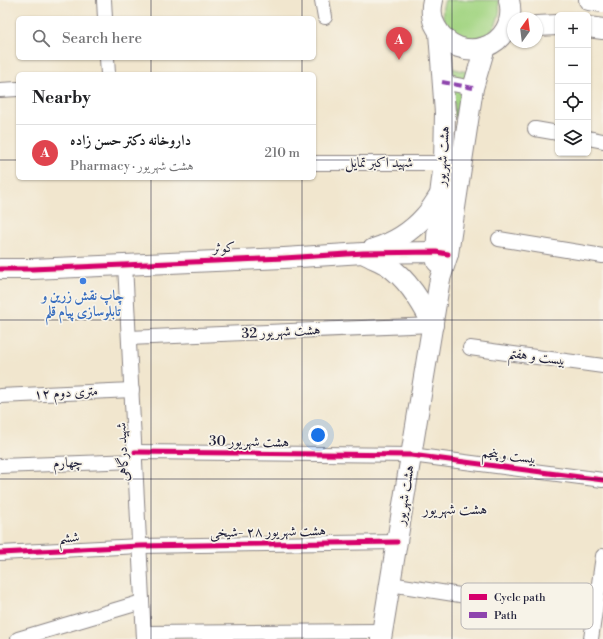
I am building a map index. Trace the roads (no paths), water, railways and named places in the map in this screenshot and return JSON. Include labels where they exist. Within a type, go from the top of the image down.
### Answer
[{"type":"main road","points":[[509,0],[510,12]]},
{"type":"main road","points":[[589,0],[603,2]]},
{"type":"main road","points":[[432,1],[434,24],[446,41],[455,46],[465,49],[485,47],[498,39],[507,29]]},
{"type":"main road","points":[[543,26],[555,25]]},
{"type":"main road","points":[[591,28],[603,29]]},
{"type":"main road","name":"هشت شهریور","points":[[439,33],[445,113],[444,163],[440,195],[442,253]]},
{"type":"main road","name":"هشت شهریور","points":[[382,635],[433,325],[440,279],[442,253],[473,88],[485,47]]},
{"type":"main road","points":[[363,253],[386,245],[408,232],[426,215],[440,195]]},
{"type":"main road","points":[[363,253],[387,266],[402,278],[424,306],[433,325]]},
{"type":"main road","name":"کوثر","points":[[0,269],[32,269],[363,253],[442,253]]},
{"type":"street","points":[[104,0],[105,16]]},
{"type":"street","points":[[322,0],[325,17]]},
{"type":"street","points":[[107,60],[108,72]]},
{"type":"street","points":[[442,82],[473,88]]},
{"type":"street","points":[[0,90],[16,89]]},
{"type":"street","points":[[535,129],[555,132]]},
{"type":"street","points":[[591,139],[603,141]]},
{"type":"street","name":"شهید اکبر تمایل","points":[[316,163],[444,163]]},
{"type":"street","points":[[499,239],[603,256]]},
{"type":"street","name":"شهید درگاهی","points":[[125,264],[144,636]]},
{"type":"street","name":"هشت شهریور 32","points":[[129,338],[433,325]]},
{"type":"street","name":"بیست و هفتم","points":[[470,348],[603,366]]},
{"type":"street","name":"۱۲ متری دوم","points":[[0,396],[132,390]]},
{"type":"street","name":"هشت شهریور 30","points":[[135,457],[411,455]]},
{"type":"street","name":"بیست و پنجم","points":[[411,455],[603,480]]},
{"type":"street","name":"چهارم","points":[[0,466],[135,457]]},
{"type":"street","name":"هشت شهریور ۲۸ -شیخی","points":[[140,546],[397,542]]},
{"type":"street","name":"ششم","points":[[0,553],[140,546]]},
{"type":"street","points":[[593,624],[602,574],[603,556]]},
{"type":"street","points":[[390,584],[461,595]]},
{"type":"street","points":[[18,639],[142,602]]},
{"type":"street","points":[[591,639],[592,629]]},
{"type":"street","points":[[144,636],[382,635]]},
{"type":"place","name":"داروخانه دکتر حسن زاده","points":[[399,60]]},
{"type":"place","name":"چاپ نقش زرین و تابلوسازی پیام قلم","points":[[83,281]]},
{"type":"district","name":"هشت شهریور","points":[[455,509]]}]
